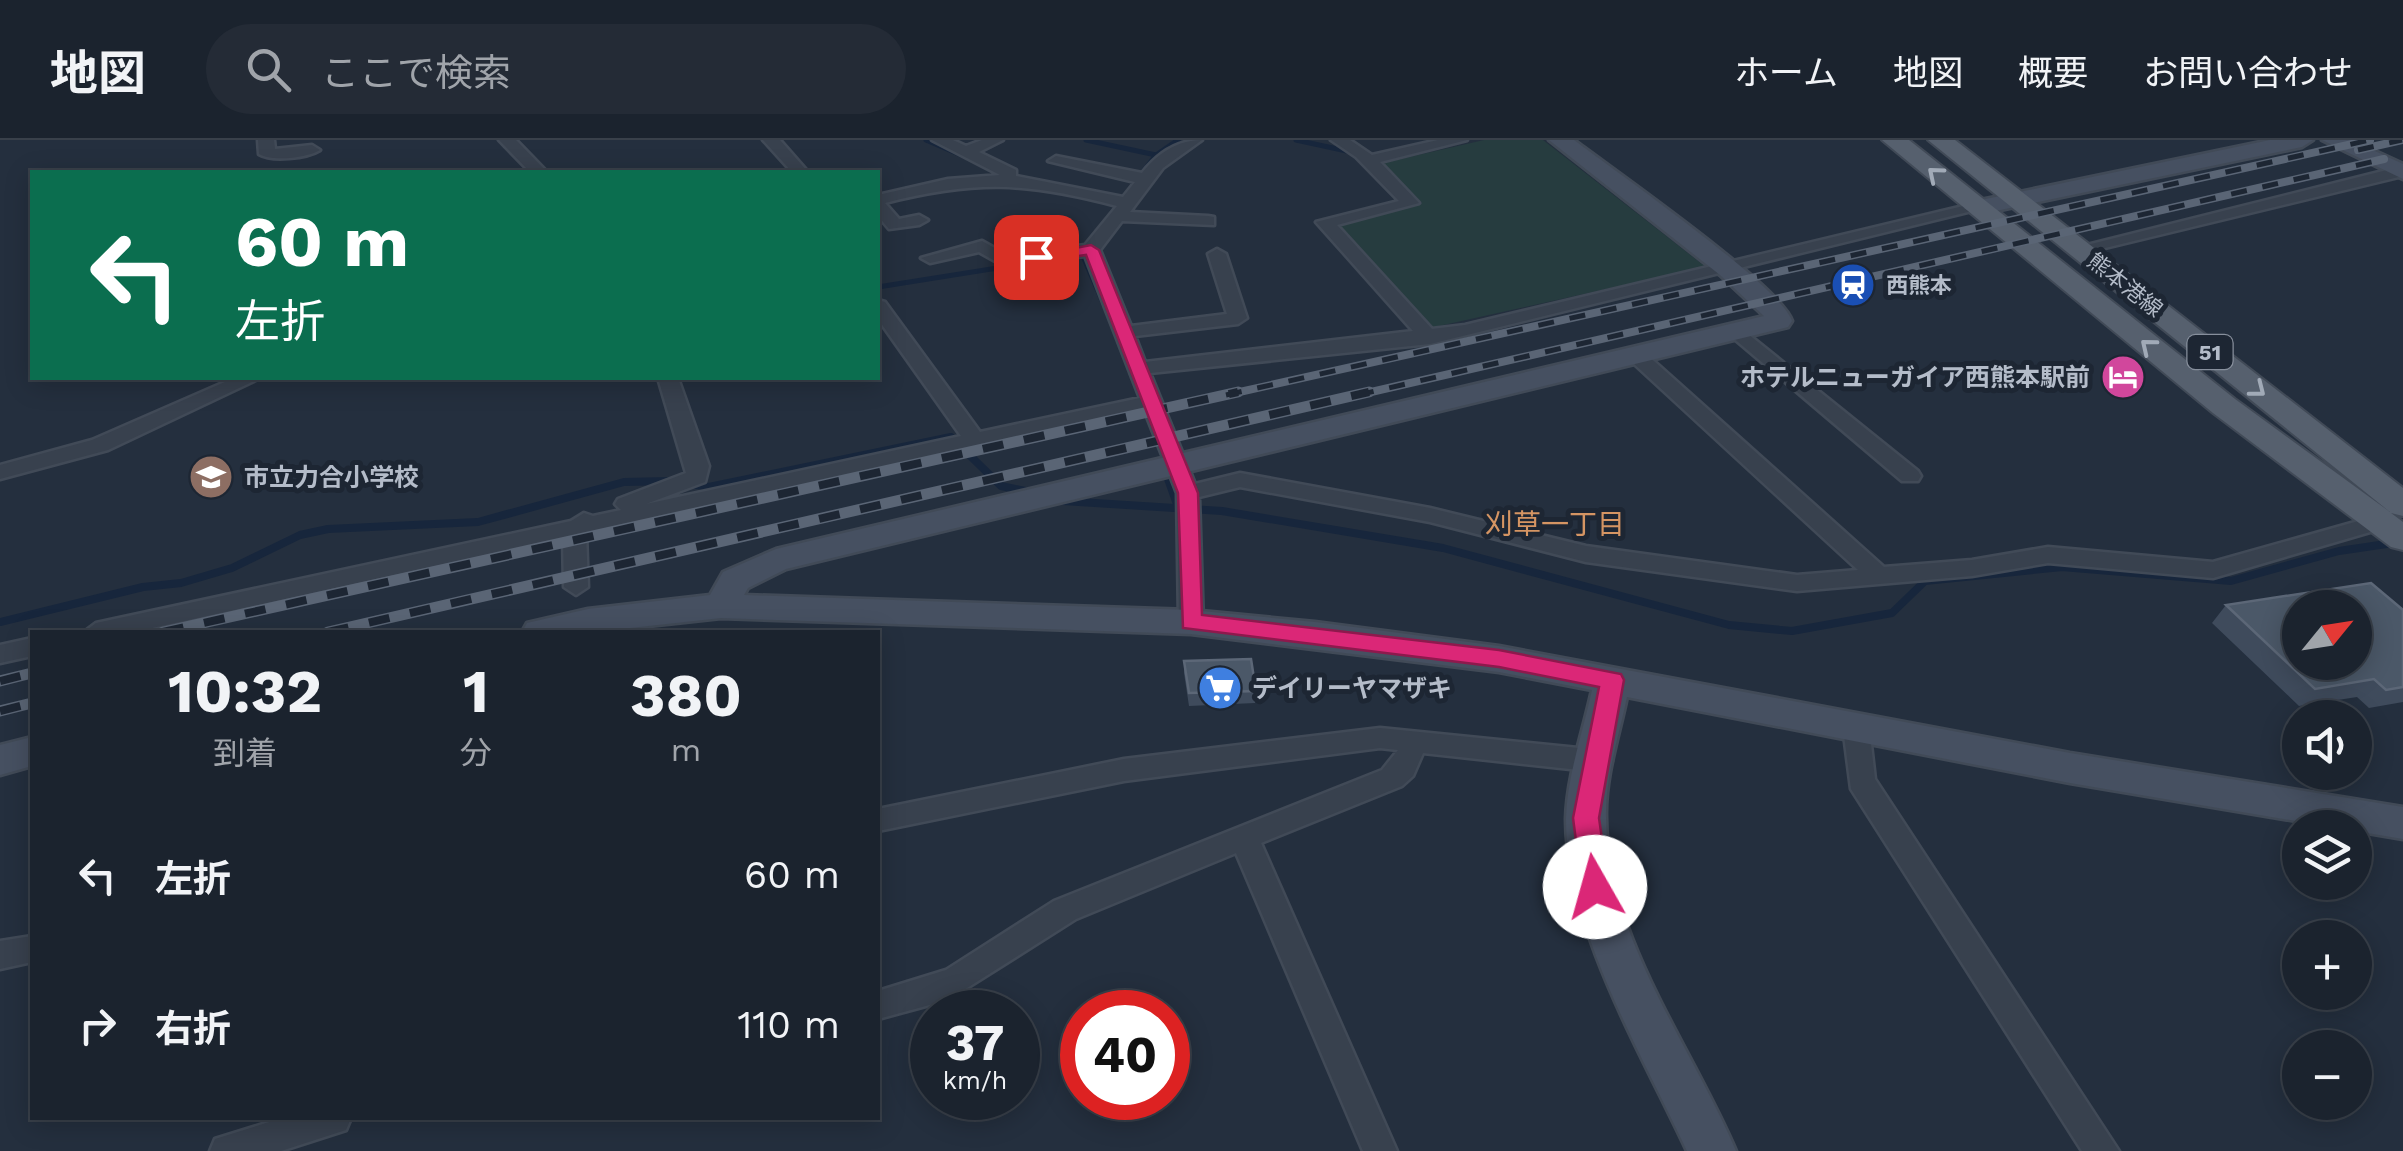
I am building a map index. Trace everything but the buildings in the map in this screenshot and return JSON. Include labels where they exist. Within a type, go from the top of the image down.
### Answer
[{"type":"main road","name":"熊本港線","points":[[1894,140],[2224,406],[2275,440],[2403,539]]},
{"type":"main road","name":"熊本港線","points":[[1940,140],[2403,505]]},
{"type":"main road","name":"熊本港線","points":[[2224,406],[2255,439],[2403,560]]},
{"type":"street","points":[[266,140],[268,154],[314,145]]},
{"type":"street","points":[[506,140],[536,170]]},
{"type":"street","points":[[771,140],[798,170]]},
{"type":"street","points":[[940,140],[1019,177],[1121,210],[1208,221]]},
{"type":"street","points":[[967,152],[996,140]]},
{"type":"street","points":[[930,258],[982,246],[1004,262],[1091,250],[1165,157],[1194,140]]},
{"type":"street","points":[[1339,140],[1369,160],[1411,203],[1326,222],[1430,338]]},
{"type":"street","points":[[1369,160],[1453,140]]},
{"type":"street","points":[[721,606],[735,580],[776,560],[1183,478],[1780,321],[1729,270],[1560,140]]},
{"type":"street","points":[[1142,368],[1430,338],[1729,270],[1976,208],[2302,140]]},
{"type":"street","points":[[2333,140],[2402,171]]},
{"type":"street","points":[[304,170],[314,145]]},
{"type":"street","points":[[1056,162],[1146,179]]},
{"type":"street","points":[[2080,249],[2402,171]]},
{"type":"street","points":[[880,202],[964,178],[1019,177]]},
{"type":"street","points":[[880,206],[896,226],[919,220]]},
{"type":"street","points":[[1091,250],[1142,368],[1183,478],[1191,622]]},
{"type":"street","points":[[1126,332],[1238,318],[1217,254]]},
{"type":"street","points":[[880,309],[974,438]]},
{"type":"street","points":[[1738,332],[1910,476]]},
{"type":"street","points":[[1638,357],[1878,576]]},
{"type":"street","points":[[0,472],[100,445],[246,380]]},
{"type":"street","points":[[576,587],[577,522],[697,478],[698,466],[669,380]]},
{"type":"street","points":[[105,630],[574,531],[1154,400]]},
{"type":"street","points":[[1183,478],[1240,480],[1430,515],[1586,554],[1756,580],[1832,583],[2048,555],[2213,570],[2362,527]]},
{"type":"street","points":[[548,630],[588,621],[721,606],[1191,622],[1499,659],[1856,727],[2403,823]]},
{"type":"street","points":[[0,654],[30,646]]},
{"type":"street","points":[[1612,680],[1586,818],[1595,887],[1658,1038],[1712,1151]]},
{"type":"street","points":[[1856,727],[1861,781],[2102,1151]]},
{"type":"street","points":[[880,820],[1124,770],[1380,738],[1598,760]]},
{"type":"street","points":[[880,1004],[937,990],[1064,910],[1392,778],[1403,768],[1414,744]]},
{"type":"street","points":[[0,760],[30,752]]},
{"type":"street","points":[[1244,838],[1380,1151]]},
{"type":"street","points":[[0,956],[30,949]]},
{"type":"street","points":[[227,1151],[299,1143],[331,1120]]},
{"type":"green space","points":[[1484,140],[1543,140],[1706,267],[1430,328],[1331,223],[1422,203],[1383,163]]},
{"type":"waterway","points":[[926,140],[968,158]]},
{"type":"waterway","points":[[1086,140],[1156,155]]},
{"type":"waterway","points":[[1156,155],[1178,140]]},
{"type":"waterway","points":[[1296,140],[1356,153]]},
{"type":"waterway","points":[[1142,173],[1156,155]]},
{"type":"waterway","points":[[1082,254],[1104,305]]},
{"type":"waterway","points":[[880,287],[1048,260]]},
{"type":"waterway","points":[[691,484],[709,487],[951,437],[1001,486],[1035,493]]},
{"type":"waterway","points":[[1168,479],[1178,507]]},
{"type":"waterway","points":[[0,622],[143,587],[181,583],[232,568],[300,535],[328,529],[478,522],[624,482],[672,481]]},
{"type":"waterway","points":[[1063,501],[1222,511],[1443,548],[1729,625],[1792,631],[1892,613],[1925,581],[2062,567],[2231,581],[2339,551],[2393,543]]},
{"type":"railway","points":[[1226,395],[2370,140]]},
{"type":"railway","points":[[2358,150],[2402,140]]},
{"type":"railway","points":[[1358,395],[2384,159]]},
{"type":"railway","points":[[172,630],[1238,392]]},
{"type":"railway","points":[[337,630],[1369,392]]},
{"type":"railway","points":[[0,681],[30,674]]},
{"type":"railway","points":[[0,711],[30,704]]},
{"type":"place","name":"西熊本","points":[[1853,285]]},
{"type":"place","name":"ホテルニューガイア西熊本駅前","points":[[2123,377]]},
{"type":"place","name":"市立力合小学校","points":[[211,477]]},
{"type":"place","name":"デイリーヤマザキ","points":[[1220,688]]},
{"type":"district","name":"刈草一丁目","points":[[1555,524]]},
{"type":"route","points":[[1036,257],[1091,250],[1142,368],[1188,493],[1191,622],[1499,659],[1612,680],[1586,818],[1595,887]]}]
